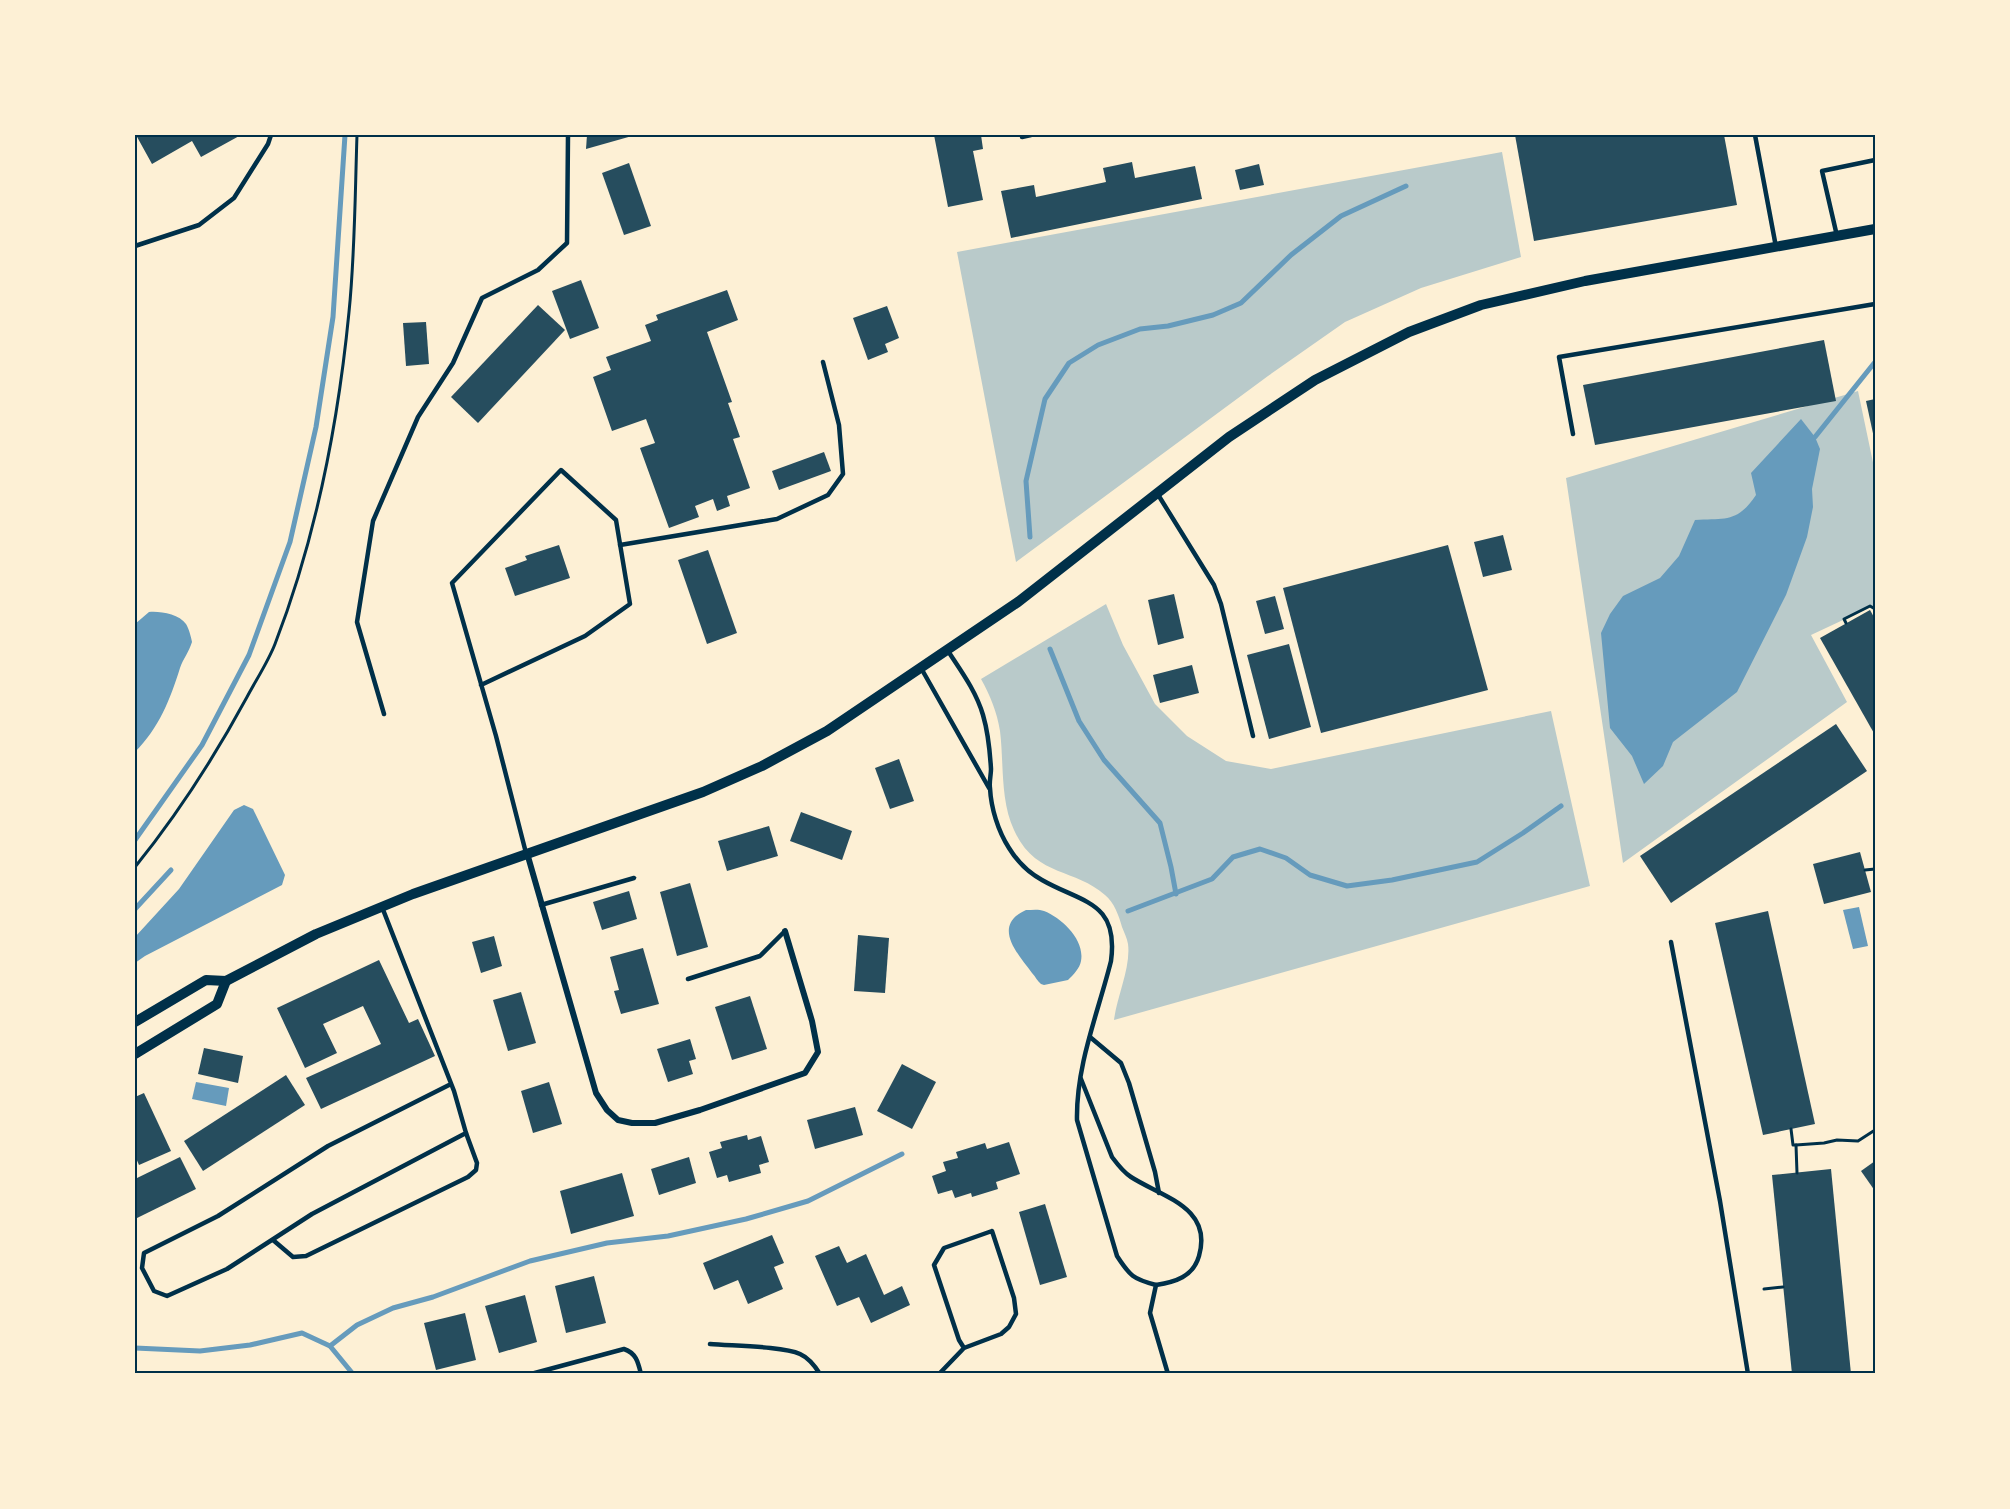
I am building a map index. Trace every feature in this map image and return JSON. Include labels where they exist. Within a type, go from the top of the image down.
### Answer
[{"type":"street","points":[[135,1022],[206,980],[226,981],[316,934],[382,907],[526,853],[703,792],[762,766],[827,731],[1018,602],[1229,437],[1315,380],[1409,332],[1481,305],[1573,284],[1875,229]]},
{"type":"street","points":[[526,853],[596,1094],[607,1110],[618,1120],[632,1123],[655,1123],[700,1110],[805,1073],[818,1052],[812,1021],[785,931]]},
{"type":"street","points":[[135,1054],[216,1004],[226,981]]},
{"type":"lane","points":[[135,246],[199,225],[234,198],[268,144],[271,135]]},
{"type":"lane","points":[[384,714],[357,622],[374,521],[418,417],[453,363],[482,298],[538,270],[567,243],[568,135]]},
{"type":"lane","points":[[1022,135],[1022,137],[1031,135]]},
{"type":"lane","points":[[1755,135],[1776,247]]},
{"type":"lane","points":[[1837,236],[1822,171],[1875,160]]},
{"type":"lane","points":[[1573,434],[1559,357],[1875,304]]},
{"type":"lane","points":[[620,545],[777,519],[828,495],[843,474],[839,425],[823,362]]},
{"type":"lane","points":[[481,684],[585,636],[630,604],[616,520],[561,470],[452,583],[526,853]]},
{"type":"lane","points":[[1157,493],[1214,585],[1221,604],[1253,736]]},
{"type":"lane","points":[[948,650],[972,689],[983,716],[991,768],[990,788],[995,815],[1002,834],[1019,861],[1042,880],[1090,902],[1108,922],[1113,948],[1112,961],[1080,1076],[1077,1120],[1118,1256],[1128,1274],[1142,1282],[1156,1285],[1174,1283],[1189,1272],[1197,1262],[1202,1246],[1197,1220],[1180,1202],[1129,1176],[1112,1157],[1080,1076]]},
{"type":"lane","points":[[921,669],[990,788]]},
{"type":"lane","points":[[541,906],[634,878]]},
{"type":"lane","points":[[273,1240],[292,1257],[306,1256],[468,1177],[476,1170],[477,1163],[452,1084],[382,907]]},
{"type":"lane","points":[[688,979],[760,956],[785,931]]},
{"type":"lane","points":[[1671,942],[1720,1201],[1748,1374]]},
{"type":"lane","points":[[1090,1037],[1121,1063],[1129,1083],[1159,1193]]},
{"type":"lane","points":[[452,1084],[328,1146],[218,1216],[144,1253],[142,1268],[154,1291],[167,1296],[227,1269],[312,1214],[466,1133]]},
{"type":"lane","points":[[939,1374],[964,1348],[1001,1334],[1009,1327],[1016,1314],[1014,1298],[992,1232],[944,1248],[934,1265],[959,1340],[964,1348]]},
{"type":"lane","points":[[1156,1285],[1150,1313],[1168,1374]]},
{"type":"lane","points":[[710,1344],[800,1353],[811,1361],[820,1374]]},
{"type":"lane","points":[[531,1374],[624,1349],[631,1351],[637,1359],[641,1374]]},
{"type":"path","points":[[135,867],[182,804],[226,735],[274,647],[295,586],[316,515],[327,462],[349,312],[357,135]]},
{"type":"path","points":[[1846,623],[1844,619],[1870,606],[1875,609]]},
{"type":"path","points":[[1865,870],[1875,869]]},
{"type":"path","points":[[1791,1129],[1793,1146],[1837,1140],[1858,1141],[1875,1130]]},
{"type":"path","points":[[1796,1145],[1797,1173]]},
{"type":"path","points":[[1764,1288],[1783,1287]]},
{"type":"shaded area","points":[[1502,152],[1521,257],[1421,288],[1345,322],[1016,562],[957,252]]},
{"type":"shaded area","points":[[1858,391],[1875,472],[1875,605],[1811,635],[1847,702],[1623,863],[1566,478]]},
{"type":"shaded area","points":[[1106,604],[1123,645],[1155,704],[1187,736],[1226,761],[1271,769],[1551,711],[1590,886],[1114,1020],[1126,972],[1128,953],[1128,942],[1118,914],[1108,898],[1093,886],[1044,864],[1033,856],[1014,830],[1006,806],[999,724],[993,704],[981,679]]},
{"type":"water","points":[[1801,419],[1815,437],[1820,449],[1812,489],[1813,507],[1807,537],[1786,595],[1737,692],[1673,742],[1663,766],[1644,784],[1632,756],[1610,728],[1601,633],[1610,614],[1623,596],[1660,578],[1679,556],[1695,520],[1723,519],[1737,515],[1749,504],[1756,495],[1751,473]]},
{"type":"water","points":[[149,612],[169,614],[179,618],[186,624],[192,642],[163,713],[151,733],[135,752],[135,624]]},
{"type":"water","points":[[244,805],[253,809],[285,875],[282,885],[135,963],[135,937],[179,889],[234,810]]},
{"type":"water","points":[[1859,907],[1868,946],[1853,949],[1843,910]]},
{"type":"water","points":[[1026,910],[1040,910],[1051,914],[1065,924],[1076,938],[1081,961],[1078,969],[1068,980],[1041,984],[1015,949],[1009,932],[1010,924]]},
{"type":"water","points":[[196,1082],[229,1088],[226,1106],[192,1099]]},
{"type":"building","points":[[136,135],[241,135],[201,157],[192,141],[152,164]]},
{"type":"building","points":[[587,135],[632,135],[632,136],[586,149]]},
{"type":"building","points":[[934,135],[981,135],[983,149],[973,151],[983,200],[948,207]]},
{"type":"building","points":[[1515,135],[1724,135],[1737,205],[1534,241]]},
{"type":"building","points":[[1132,162],[1135,178],[1195,166],[1202,199],[1011,238],[1001,191],[1034,185],[1036,197],[1106,182],[1103,168]]},
{"type":"building","points":[[629,163],[651,226],[624,235],[602,173]]},
{"type":"building","points":[[1259,164],[1264,185],[1240,190],[1235,170]]},
{"type":"building","points":[[581,280],[599,328],[570,339],[552,291]]},
{"type":"building","points":[[727,290],[738,320],[707,332],[732,402],[728,403],[740,437],[733,439],[750,488],[727,496],[730,506],[717,511],[713,499],[695,506],[699,517],[669,528],[640,448],[655,443],[646,419],[612,431],[593,377],[611,370],[606,357],[651,341],[645,325],[658,320],[656,315]]},
{"type":"building","points":[[538,305],[565,330],[478,423],[451,397]]},
{"type":"building","points":[[887,306],[899,338],[885,344],[888,352],[868,360],[853,318]]},
{"type":"building","points":[[426,322],[429,364],[406,366],[403,323]]},
{"type":"building","points":[[1824,340],[1836,401],[1595,445],[1583,385]]},
{"type":"building","points":[[1875,399],[1875,437],[1874,438],[1866,401]]},
{"type":"building","points":[[824,452],[831,471],[779,490],[772,471]]},
{"type":"building","points":[[1503,535],[1512,570],[1483,577],[1474,542]]},
{"type":"building","points":[[559,545],[570,578],[515,596],[505,568],[527,560],[525,556]]},
{"type":"building","points":[[1448,545],[1488,690],[1321,733],[1283,588]]},
{"type":"building","points":[[708,550],[737,633],[707,644],[678,560]]},
{"type":"building","points":[[1174,594],[1184,638],[1158,645],[1148,600]]},
{"type":"building","points":[[1275,596],[1284,629],[1265,634],[1256,601]]},
{"type":"building","points":[[1870,610],[1875,619],[1875,735],[1820,638]]},
{"type":"building","points":[[1289,644],[1311,727],[1269,739],[1247,655]]},
{"type":"building","points":[[1192,665],[1199,693],[1160,703],[1153,675]]},
{"type":"building","points":[[1836,724],[1867,771],[1671,903],[1640,856]]},
{"type":"building","points":[[899,759],[914,801],[890,809],[875,768]]},
{"type":"building","points":[[801,812],[852,831],[842,860],[790,841]]},
{"type":"building","points":[[769,826],[778,856],[727,871],[718,841]]},
{"type":"building","points":[[1860,852],[1871,892],[1824,904],[1813,864]]},
{"type":"building","points":[[690,883],[708,947],[677,956],[660,892]]},
{"type":"building","points":[[629,891],[637,919],[602,930],[593,902]]},
{"type":"building","points":[[1768,911],[1815,1124],[1763,1135],[1715,923]]},
{"type":"building","points":[[858,935],[889,938],[885,993],[854,991]]},
{"type":"building","points":[[494,936],[502,966],[481,973],[472,942]]},
{"type":"building","points":[[643,948],[659,1004],[621,1014],[614,991],[619,990],[610,957]]},
{"type":"building","points":[[379,960],[409,1023],[418,1019],[435,1056],[321,1109],[306,1078],[381,1044],[363,1006],[323,1024],[337,1053],[305,1068],[277,1008]]},
{"type":"building","points":[[521,992],[536,1043],[508,1051],[493,1000]]},
{"type":"building","points":[[750,996],[767,1049],[732,1060],[715,1007]]},
{"type":"building","points":[[690,1039],[696,1059],[689,1061],[693,1074],[668,1082],[657,1049]]},
{"type":"building","points":[[204,1048],[243,1056],[238,1083],[198,1074]]},
{"type":"building","points":[[902,1064],[936,1082],[912,1129],[877,1111]]},
{"type":"building","points":[[286,1075],[305,1105],[203,1171],[184,1141]]},
{"type":"building","points":[[549,1082],[562,1124],[533,1133],[521,1091]]},
{"type":"building","points":[[144,1093],[171,1151],[139,1165],[135,1156],[135,1097]]},
{"type":"building","points":[[855,1107],[863,1135],[815,1149],[807,1120]]},
{"type":"building","points":[[747,1135],[748,1140],[761,1136],[769,1162],[759,1165],[761,1173],[729,1182],[727,1175],[717,1178],[709,1152],[722,1148],[720,1142]]},
{"type":"building","points":[[1009,1142],[1020,1174],[996,1182],[998,1189],[972,1197],[971,1193],[955,1198],[952,1190],[938,1194],[932,1176],[946,1171],[943,1162],[958,1158],[956,1152],[985,1143],[987,1149]]},
{"type":"building","points":[[180,1157],[196,1189],[135,1219],[135,1179]]},
{"type":"building","points":[[689,1157],[696,1183],[659,1195],[651,1169]]},
{"type":"building","points":[[1875,1161],[1875,1191],[1861,1171]]},
{"type":"building","points":[[1831,1169],[1851,1374],[1792,1374],[1772,1175]]},
{"type":"building","points":[[622,1173],[634,1216],[571,1234],[560,1191]]},
{"type":"building","points":[[1045,1204],[1067,1277],[1040,1285],[1019,1212]]},
{"type":"building","points":[[772,1235],[784,1263],[774,1267],[783,1289],[748,1304],[738,1280],[714,1290],[703,1263]]},
{"type":"building","points":[[839,1246],[847,1263],[866,1254],[884,1295],[902,1286],[910,1305],[871,1323],[859,1297],[837,1306],[815,1256]]},
{"type":"building","points":[[594,1276],[606,1323],[566,1333],[555,1286]]},
{"type":"building","points":[[525,1295],[537,1342],[499,1353],[485,1306]]},
{"type":"building","points":[[465,1313],[476,1360],[436,1370],[424,1323]]},
{"type":"waterway","points":[[135,840],[202,745],[249,655],[290,542],[316,427],[333,317],[345,135]]},
{"type":"waterway","points":[[1030,537],[1026,481],[1045,399],[1069,363],[1098,345],[1140,329],[1168,326],[1213,315],[1241,303],[1291,255],[1341,216],[1406,186]]},
{"type":"waterway","points":[[1815,437],[1875,362]]},
{"type":"waterway","points":[[1050,649],[1079,721],[1104,760],[1160,823],[1176,894]]},
{"type":"waterway","points":[[1128,911],[1212,879],[1233,857],[1260,849],[1286,858],[1310,875],[1347,886],[1392,880],[1477,862],[1561,806]]},
{"type":"waterway","points":[[135,909],[171,870]]},
{"type":"waterway","points":[[330,1346],[357,1325],[393,1308],[433,1297],[530,1261],[607,1243],[668,1236],[746,1219],[808,1201],[902,1154]]},
{"type":"waterway","points":[[135,1348],[200,1351],[250,1345],[302,1333],[330,1346],[353,1374]]}]
